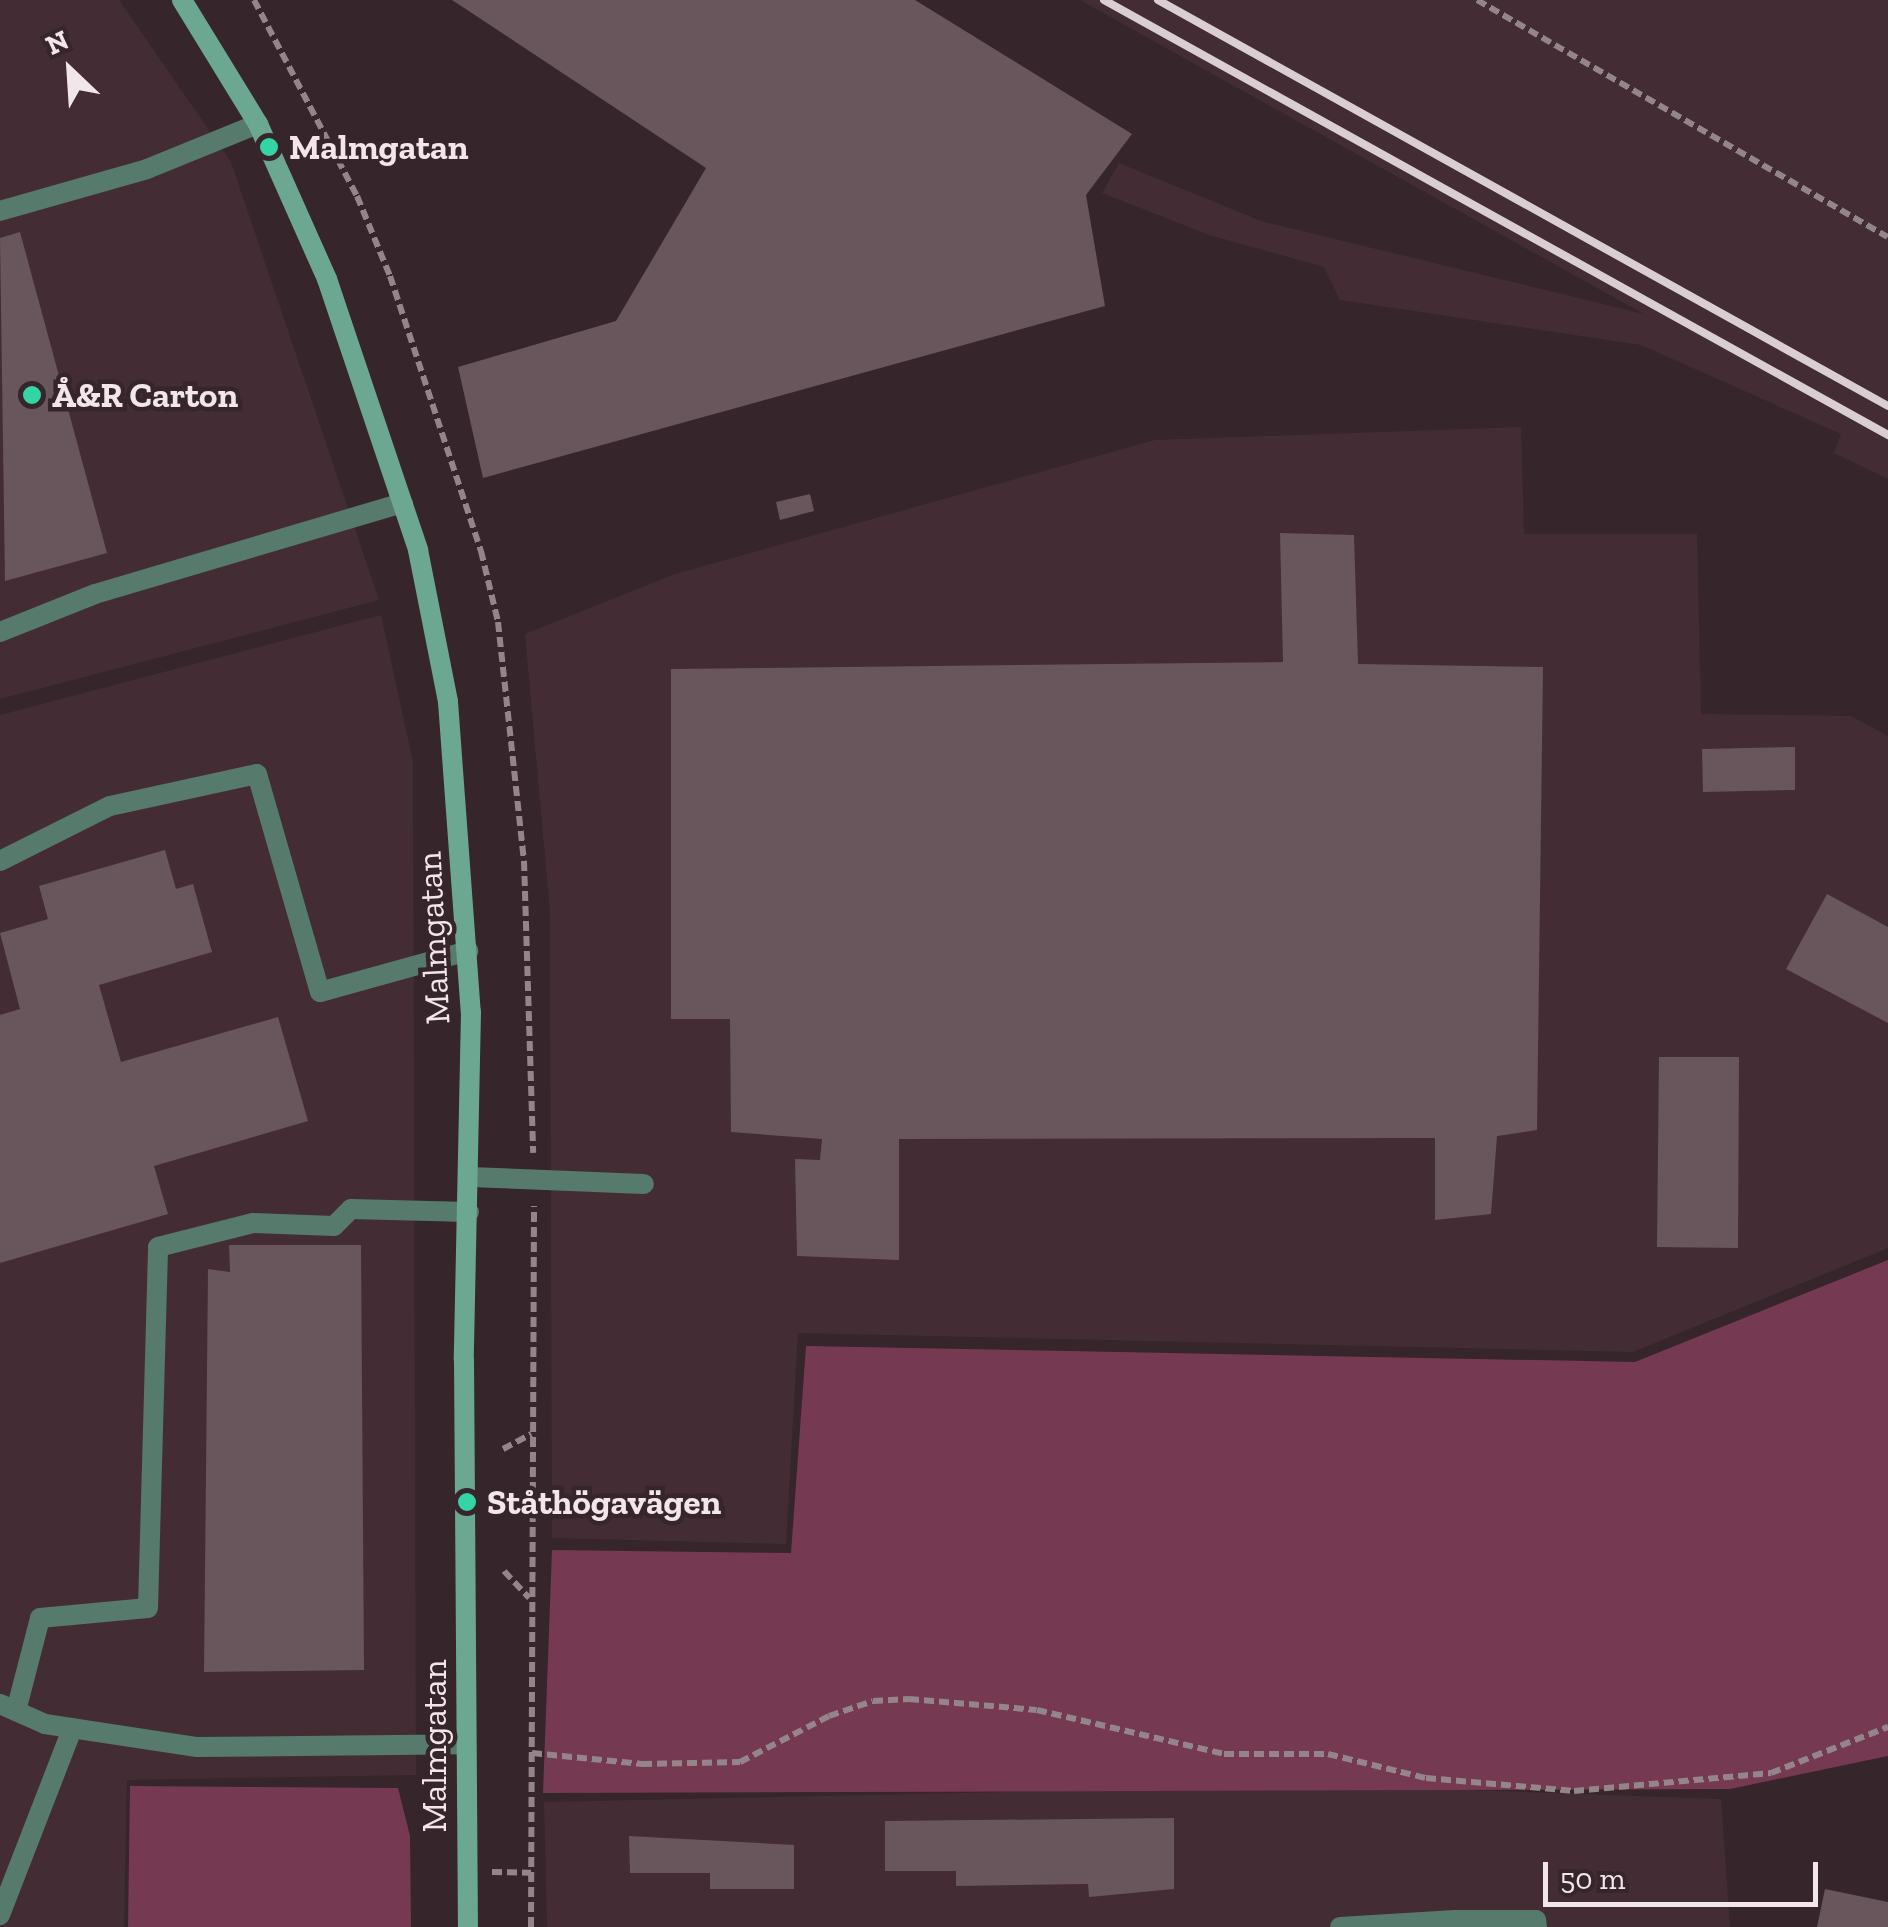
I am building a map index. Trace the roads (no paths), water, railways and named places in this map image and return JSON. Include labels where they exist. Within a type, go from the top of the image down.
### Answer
[{"type":"street","name":"Malmgatan","points":[[182,0],[258,124],[327,280],[403,502],[448,702],[468,951],[468,1927]]},
{"type":"lane","points":[[0,211],[147,169],[258,124]]},
{"type":"lane","points":[[0,632],[94,594],[403,502]]},
{"type":"lane","points":[[0,861],[110,806],[257,774],[320,992],[468,951]]},
{"type":"lane","points":[[470,1177],[644,1184]]},
{"type":"lane","points":[[465,1744],[197,1748],[72,1730],[8,1708],[40,1618],[148,1608],[158,1246],[253,1223],[334,1226],[351,1209],[469,1212]]},
{"type":"lane","points":[[0,1915],[72,1730]]},
{"type":"lane","points":[[1340,1927],[1536,1920],[1538,1927]]},
{"type":"railway","points":[[1104,0],[1888,435]]},
{"type":"railway","points":[[1158,0],[1888,406]]},
{"type":"place","name":"Malmgatan","points":[[269,147]]},
{"type":"place","name":"Å&R Carton","points":[[32,395]]},
{"type":"place","name":"Ståthögavägen","points":[[467,1502]]}]
